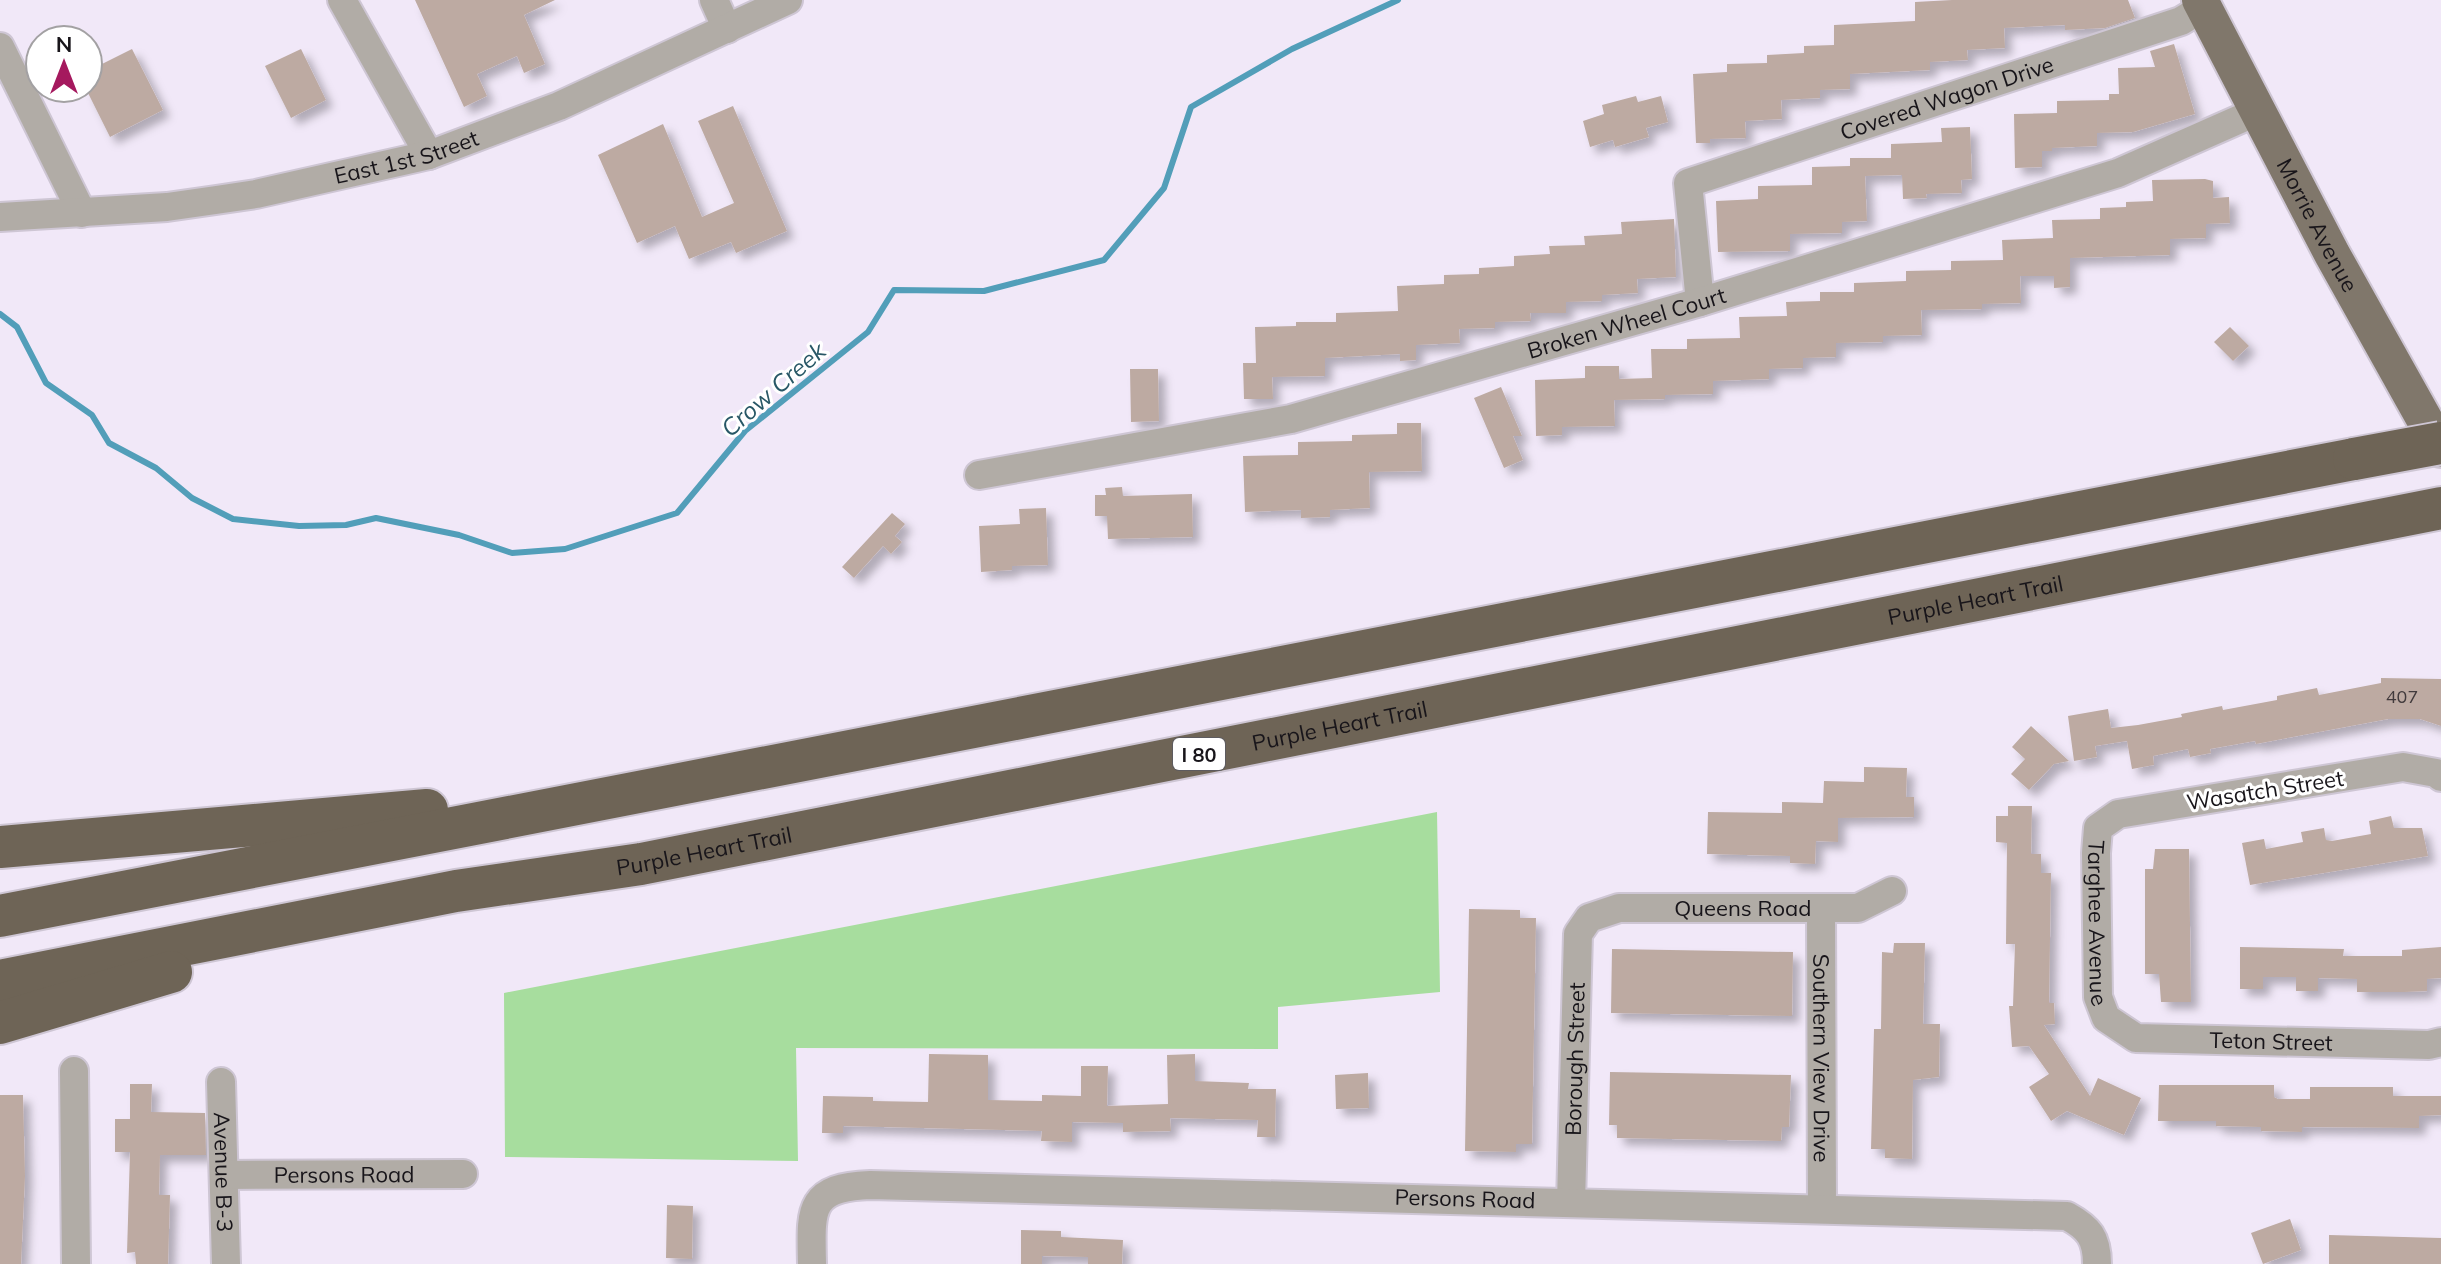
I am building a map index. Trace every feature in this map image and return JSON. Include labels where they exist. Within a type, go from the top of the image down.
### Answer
[{"type":"highway","points":[[0,916],[452,830],[770,764],[2441,443]]},
{"type":"highway","name":"Purple Heart Trail","points":[[0,981],[456,891],[656,861],[2441,508]]},
{"type":"highway","points":[[0,847],[468,807],[770,764]]},
{"type":"highway","points":[[0,1023],[456,891]]},
{"type":"main road","name":"Morrie Avenue","points":[[2202,4],[2256,112],[2441,449]]},
{"type":"street","points":[[342,0],[429,155]]},
{"type":"street","points":[[714,0],[727,29]]},
{"type":"street","name":"East 1st Street","points":[[0,217],[167,207],[256,194],[429,155],[559,106],[788,0]]},
{"type":"street","name":"Covered Wagon Drive","points":[[1700,302],[1688,183],[2181,21],[2202,4]]},
{"type":"street","points":[[0,47],[82,213]]},
{"type":"street","name":"Broken Wheel Court","points":[[979,475],[1291,419],[1700,302],[2118,173],[2256,112]]},
{"type":"street","name":"Wasatch Street","points":[[2098,828],[2118,814],[2351,775],[2403,767],[2438,775]]},
{"type":"street","name":"Targhee Avenue","points":[[2098,828],[2098,997],[2106,1018]]},
{"type":"street","name":"Queens Road","points":[[1589,918],[1619,908],[1858,908],[1892,891]]},
{"type":"street","name":"Southern View Drive","points":[[1821,910],[1822,1208]]},
{"type":"street","name":"Borough Street","points":[[1571,1203],[1578,934],[1589,918]]},
{"type":"street","name":"Teton Street","points":[[2106,1018],[2136,1038],[2429,1045],[2441,1042]]},
{"type":"street","points":[[74,1071],[76,1264]]},
{"type":"street","name":"Avenue B-3","points":[[221,1082],[226,1264]]},
{"type":"street","name":"Persons Road","points":[[224,1175],[463,1174]]},
{"type":"street","name":"Persons Road","points":[[812,1264],[813,1213],[820,1198],[834,1190],[870,1185],[1309,1193],[2067,1216],[2085,1226],[2097,1256]]},
{"type":"green space","points":[[1437,812],[1440,992],[1278,1007],[1278,1049],[796,1048],[798,1161],[505,1157],[504,993]]},
{"type":"building","points":[[415,0],[555,0],[524,15],[545,64],[524,73],[517,56],[477,74],[487,96],[464,107]]},
{"type":"building","points":[[2128,0],[2135,18],[2105,28],[2065,30],[2065,25],[2004,28],[2005,48],[1967,50],[1968,60],[1930,62],[1930,70],[1850,74],[1850,89],[1820,90],[1820,98],[1781,100],[1782,119],[1745,121],[1746,138],[1710,139],[1710,143],[1696,143],[1693,74],[1727,72],[1727,64],[1767,63],[1767,55],[1804,53],[1804,46],[1834,45],[1834,25],[1915,21],[1915,2]]},
{"type":"building","points":[[2174,44],[2195,114],[2133,132],[2097,133],[2097,146],[2052,148],[2052,151],[2042,151],[2042,167],[2015,168],[2014,114],[2057,113],[2057,101],[2109,100],[2109,94],[2119,94],[2118,68],[2155,67],[2150,51]]},
{"type":"building","points":[[132,49],[163,110],[110,137],[94,104],[104,104],[104,63]]},
{"type":"building","points":[[301,49],[326,100],[291,118],[265,66]]},
{"type":"building","points":[[1636,96],[1638,102],[1661,96],[1668,122],[1646,128],[1649,137],[1615,147],[1613,140],[1590,147],[1583,121],[1604,114],[1602,105]]},
{"type":"building","points":[[733,106],[787,231],[736,253],[731,242],[689,259],[675,226],[637,243],[598,155],[663,124],[702,217],[734,203],[698,121]]},
{"type":"building","points":[[1970,127],[1972,179],[1961,180],[1962,193],[1926,194],[1927,198],[1903,199],[1902,175],[1865,176],[1867,221],[1842,222],[1842,233],[1790,234],[1790,251],[1718,252],[1716,201],[1758,199],[1758,186],[1812,185],[1812,167],[1850,166],[1850,158],[1891,158],[1891,144],[1942,142],[1941,128]]},
{"type":"building","points":[[2152,180],[2213,181],[2213,198],[2229,197],[2230,223],[2206,224],[2206,238],[2170,239],[2170,255],[2070,258],[2070,287],[2054,288],[2054,276],[2020,276],[2021,303],[1982,304],[1982,309],[1921,310],[1922,335],[1883,336],[1883,342],[1836,343],[1836,357],[1803,358],[1803,368],[1769,369],[1769,379],[1713,381],[1713,394],[1614,400],[1615,426],[1562,427],[1562,435],[1536,436],[1535,380],[1585,378],[1585,366],[1619,366],[1619,379],[1652,378],[1651,349],[1687,349],[1687,339],[1740,338],[1739,317],[1787,316],[1786,302],[1820,301],[1820,292],[1854,292],[1854,283],[1906,281],[1906,271],[1951,270],[1951,261],[2003,260],[2002,240],[2053,238],[2052,220],[2100,219],[2100,208],[2126,207],[2126,202],[2153,201]]},
{"type":"building","points":[[1674,219],[1676,277],[1637,279],[1638,293],[1602,295],[1602,301],[1566,302],[1566,313],[1530,313],[1531,321],[1495,322],[1495,328],[1459,329],[1460,343],[1416,345],[1416,360],[1400,361],[1400,354],[1325,358],[1325,376],[1272,377],[1273,399],[1244,399],[1243,363],[1256,363],[1255,327],[1296,326],[1296,322],[1336,322],[1336,313],[1398,311],[1397,286],[1444,284],[1444,275],[1479,274],[1479,268],[1514,266],[1514,256],[1550,254],[1549,246],[1585,245],[1584,236],[1622,234],[1621,222]]},
{"type":"building","points":[[2230,327],[2249,346],[2233,361],[2214,342]]},
{"type":"building","points":[[1130,369],[1158,369],[1159,421],[1131,422]]},
{"type":"building","points":[[1501,387],[1522,436],[1513,436],[1523,460],[1504,468],[1474,398]]},
{"type":"building","points":[[1397,423],[1421,423],[1422,471],[1369,472],[1370,508],[1330,510],[1330,517],[1301,518],[1301,510],[1245,512],[1243,456],[1298,455],[1298,442],[1352,441],[1352,435],[1397,434]]},
{"type":"building","points":[[1122,487],[1123,496],[1192,494],[1193,537],[1108,539],[1107,516],[1095,516],[1095,495],[1106,495],[1105,488]]},
{"type":"building","points":[[1046,508],[1048,565],[1012,566],[1012,570],[981,572],[979,526],[1020,524],[1019,509]]},
{"type":"building","points":[[892,513],[905,524],[895,536],[902,542],[891,554],[883,546],[854,578],[842,567]]},
{"type":"building","points":[[2381,678],[2441,679],[2441,726],[2420,719],[2388,719],[2256,744],[2255,741],[2210,749],[2211,753],[2190,757],[2188,749],[2153,756],[2154,765],[2132,769],[2127,741],[2095,746],[2097,757],[2074,761],[2068,716],[2108,709],[2111,728],[2138,725],[2222,706],[2223,710],[2277,700],[2277,696],[2317,688],[2319,695],[2381,683]]},
{"type":"building","points":[[2031,726],[2069,761],[2054,764],[2029,790],[2011,774],[2025,759],[2012,747]]},
{"type":"building","points":[[1864,767],[1907,768],[1906,797],[1914,797],[1914,817],[1838,818],[1838,842],[1816,841],[1815,864],[1790,863],[1790,856],[1707,854],[1708,812],[1782,813],[1782,802],[1823,803],[1824,781],[1864,782]]},
{"type":"building","points":[[2008,806],[2032,806],[2031,854],[2041,854],[2041,873],[2051,873],[2049,1003],[2054,1003],[2055,1024],[2044,1025],[2090,1096],[2098,1078],[2141,1098],[2124,1135],[2067,1111],[2051,1121],[2029,1087],[2049,1074],[2029,1046],[2012,1047],[2009,1006],[2013,1006],[2015,944],[2006,944],[2007,843],[1996,842],[1996,816],[2008,816]]},
{"type":"building","points":[[2391,816],[2394,828],[2422,828],[2428,856],[2250,885],[2242,843],[2264,839],[2266,849],[2303,842],[2301,832],[2324,828],[2326,840],[2332,841],[2371,834],[2369,821]]},
{"type":"building","points":[[2155,849],[2189,849],[2191,1002],[2161,1002],[2159,974],[2145,974],[2145,869],[2153,869]]},
{"type":"building","points":[[1469,909],[1520,910],[1520,918],[1536,918],[1532,1144],[1516,1144],[1516,1152],[1465,1151]]},
{"type":"building","points":[[1894,943],[1925,943],[1923,1024],[1940,1024],[1939,1077],[1913,1080],[1912,1159],[1885,1158],[1885,1149],[1871,1149],[1874,1029],[1881,1029],[1882,952],[1893,953]]},
{"type":"building","points":[[2240,947],[2344,949],[2343,956],[2402,956],[2402,950],[2441,947],[2441,978],[2427,979],[2427,991],[2357,992],[2357,979],[2318,978],[2318,991],[2296,991],[2296,977],[2263,977],[2263,989],[2240,989]]},
{"type":"building","points":[[1612,949],[1793,952],[1792,1016],[1611,1013]]},
{"type":"building","points":[[929,1054],[988,1055],[988,1100],[1042,1101],[1042,1095],[1081,1096],[1081,1066],[1108,1066],[1107,1106],[1168,1104],[1167,1055],[1195,1054],[1195,1081],[1249,1083],[1248,1089],[1276,1089],[1275,1137],[1257,1137],[1258,1120],[1170,1118],[1171,1131],[1123,1132],[1123,1123],[1072,1122],[1072,1142],[1041,1141],[1042,1131],[843,1126],[843,1133],[822,1133],[823,1096],[928,1102]]},
{"type":"building","points":[[1610,1072],[1791,1075],[1789,1127],[1782,1127],[1781,1141],[1617,1138],[1617,1125],[1609,1125]]},
{"type":"building","points":[[1368,1073],[1369,1108],[1336,1109],[1335,1075]]},
{"type":"building","points":[[130,1084],[152,1084],[151,1112],[205,1113],[206,1155],[160,1155],[159,1195],[170,1195],[168,1264],[136,1264],[135,1252],[127,1253],[130,1152],[115,1152],[115,1119],[130,1119]]},
{"type":"building","points":[[2159,1085],[2274,1085],[2274,1097],[2278,1099],[2310,1099],[2310,1087],[2393,1087],[2393,1096],[2441,1096],[2441,1115],[2419,1116],[2419,1128],[2302,1127],[2302,1132],[2216,1126],[2216,1121],[2158,1121]]},
{"type":"building","points":[[0,1095],[23,1095],[25,1176],[21,1264],[0,1264]]},
{"type":"building","points":[[667,1205],[693,1206],[692,1259],[666,1258]]},
{"type":"building","points":[[2290,1219],[2301,1250],[2263,1264],[2251,1233]]},
{"type":"building","points":[[1021,1230],[1061,1231],[1061,1237],[1123,1240],[1122,1264],[1088,1264],[1088,1257],[1042,1256],[1042,1264],[1021,1264]]},
{"type":"building","points":[[2329,1235],[2441,1238],[2441,1264],[2329,1264]]},
{"type":"waterway","name":"Crow Creek","points":[[0,314],[17,327],[46,383],[92,415],[109,443],[156,468],[192,498],[233,519],[299,526],[346,525],[376,518],[459,535],[512,553],[565,549],[677,513],[745,431],[868,332],[894,290],[984,291],[1104,260],[1164,188],[1191,107],[1292,49],[1398,0]]}]
